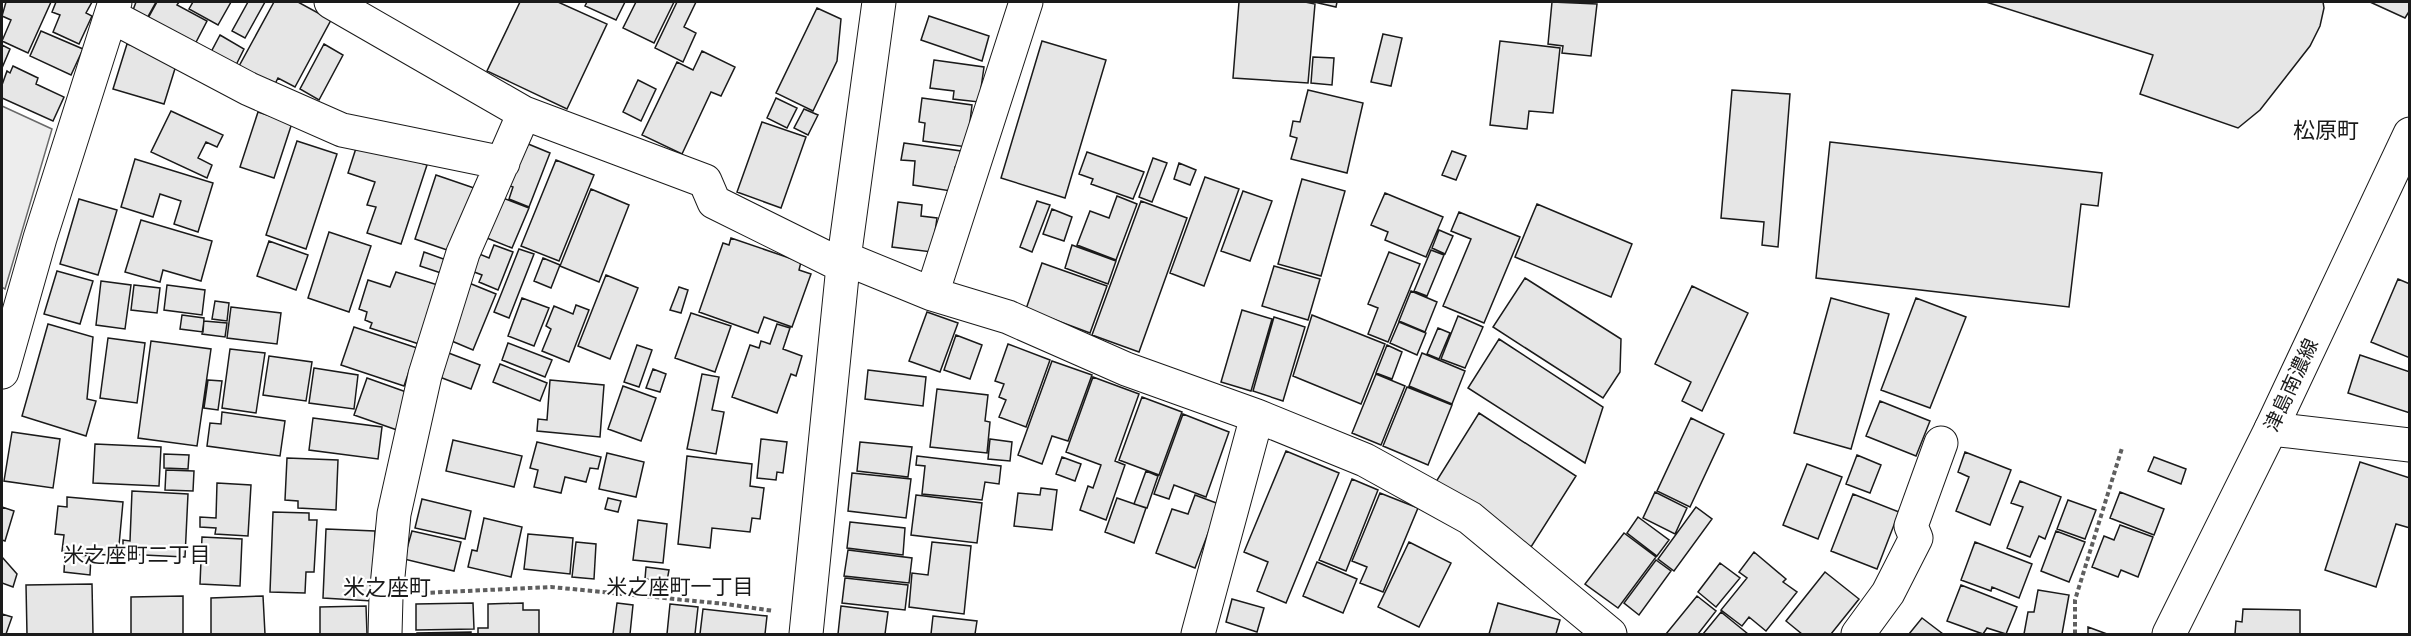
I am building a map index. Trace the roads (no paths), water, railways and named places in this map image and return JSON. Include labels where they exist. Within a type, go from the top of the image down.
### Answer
[{"type":"street","points":[[331,2],[524,113],[705,181],[714,202],[843,262],[932,294],[1008,317],[1126,369],[1257,416],[1365,460],[1470,518],[1610,634]]},
{"type":"street","points":[[806,625],[843,262],[879,2]]},
{"type":"street","points":[[932,294],[1026,2]]},
{"type":"street","points":[[2,372],[40,238],[113,9],[249,89],[342,130],[503,163]]},
{"type":"street","points":[[385,634],[394,514],[425,375],[463,253],[524,113]]},
{"type":"street","name":"津島南濃線","points":[[2169,634],[2271,429],[2409,134]]},
{"type":"street","points":[[1198,634],[1257,416]]},
{"type":"street","points":[[2271,429],[2409,445]]},
{"type":"street","points":[[1858,634],[1888,593],[1916,538],[1911,526],[1941,443]]},
{"type":"district","name":"松原町","points":[[2326,130]]},
{"type":"district","name":"米之座町二丁目","points":[[137,555]]},
{"type":"district","name":"米之座町","points":[[387,587]]},
{"type":"district","name":"米之座町一丁目","points":[[680,587]]}]
